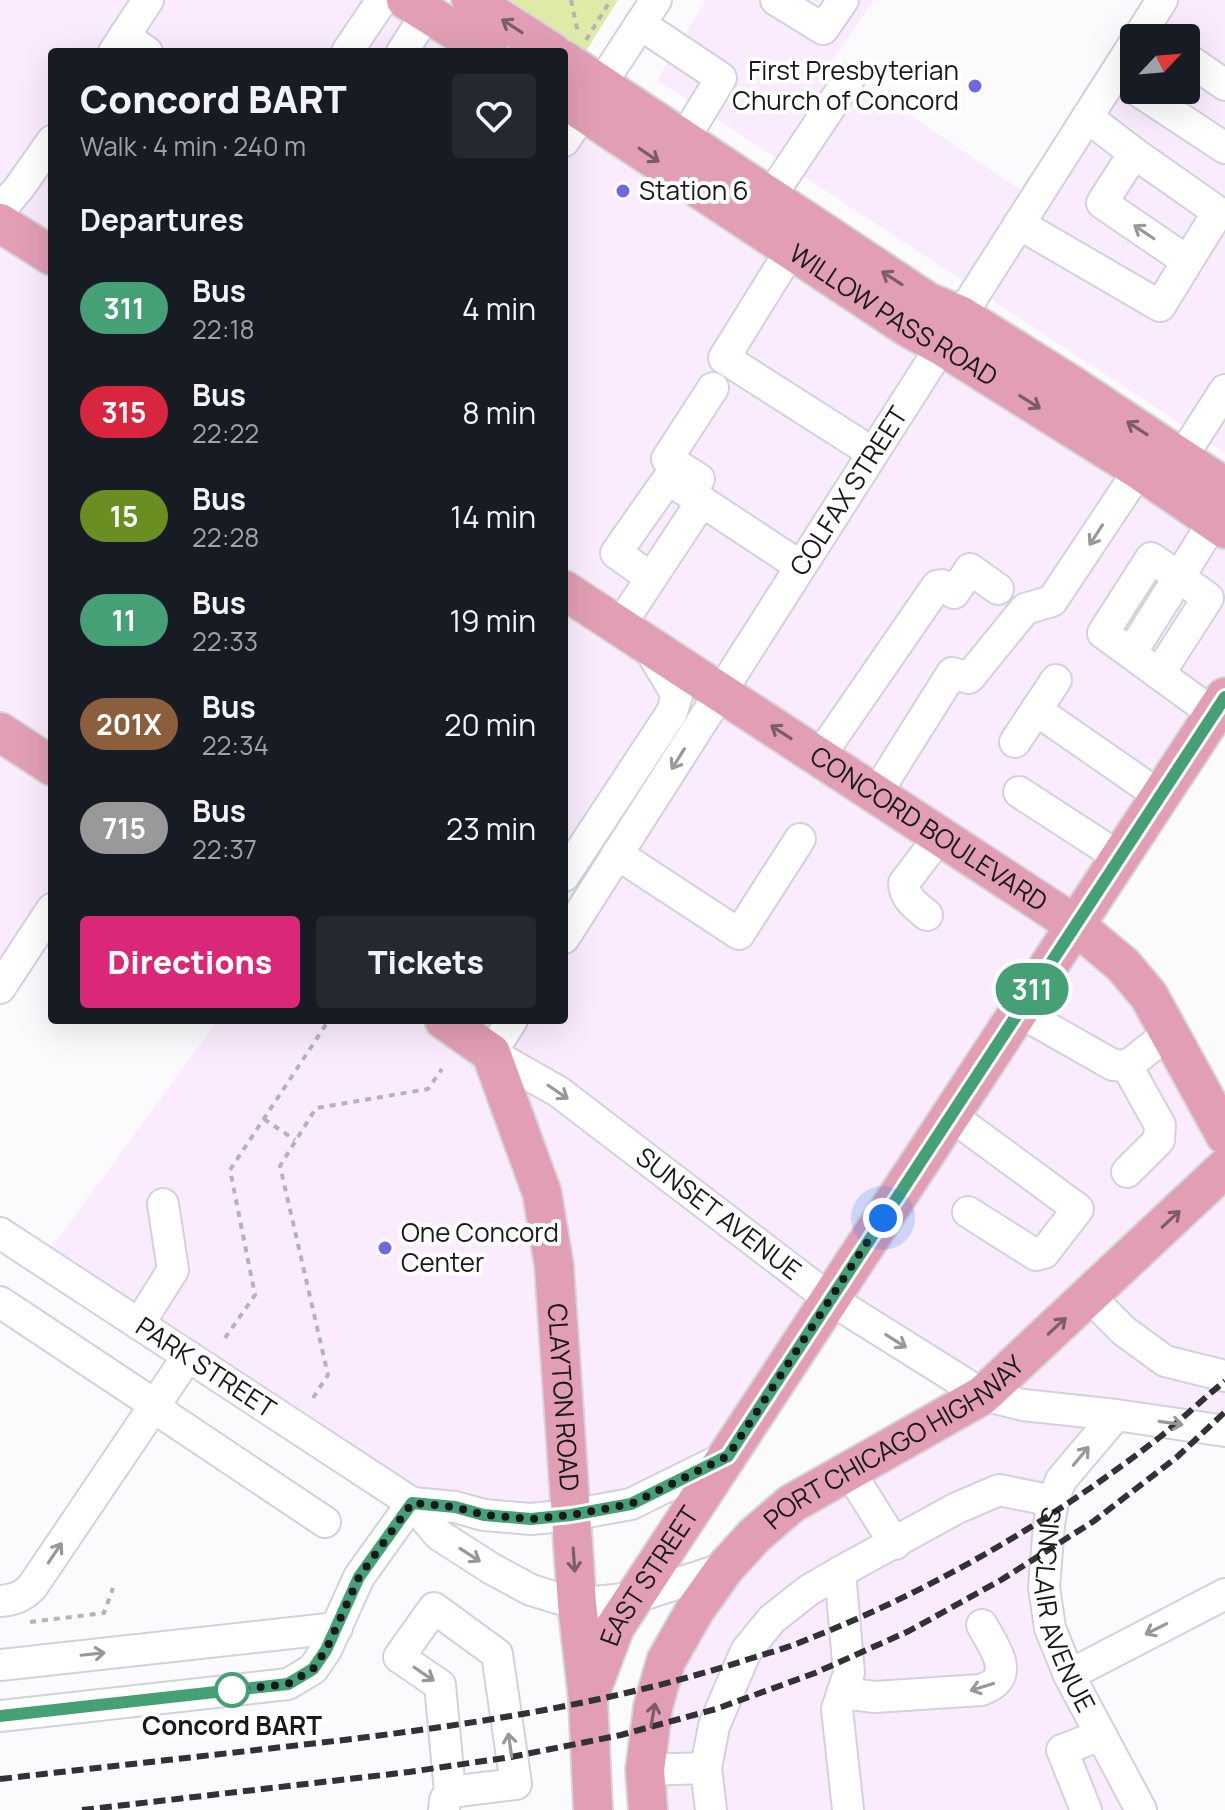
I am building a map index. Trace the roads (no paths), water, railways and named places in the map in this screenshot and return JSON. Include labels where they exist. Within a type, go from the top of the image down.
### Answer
[{"type":"main road","points":[[471,0],[546,48]]},
{"type":"main road","points":[[416,6],[483,48]]},
{"type":"main road","name":"WILLOW PASS ROAD","points":[[568,74],[578,109],[907,327],[950,330],[1182,457],[1221,512]]},
{"type":"main road","name":"WILLOW PASS ROAD","points":[[578,109],[684,139],[928,302],[950,330],[1139,470],[1221,512]]},
{"type":"main road","points":[[0,223],[48,253]]},
{"type":"main road","name":"CONCORD BOULEVARD","points":[[568,593],[1074,924],[1123,965],[1149,996],[1225,1135]]},
{"type":"main road","name":"EAST STREET","points":[[588,1699],[615,1627],[633,1598],[1219,705]]},
{"type":"main road","points":[[0,732],[48,763]]},
{"type":"main road","points":[[450,1024],[491,1053]]},
{"type":"main road","name":"CLAYTON ROAD","points":[[491,1053],[542,1193],[554,1265],[577,1604],[588,1699],[593,1810]]},
{"type":"main road","name":"PORT CHICAGO HIGHWAY","points":[[645,1770],[653,1707],[666,1661],[695,1610],[725,1568],[754,1536],[791,1504],[983,1395],[1225,1168]]},
{"type":"main road","points":[[645,1770],[648,1810]]},
{"type":"street","points":[[128,47],[148,0]]},
{"type":"street","points":[[350,48],[382,0]]},
{"type":"street","points":[[776,0],[823,29],[843,0]]},
{"type":"street","name":"COLFAX STREET","points":[[1150,24],[1162,0]]},
{"type":"street","points":[[403,48],[416,6]]},
{"type":"street","points":[[578,109],[648,12],[721,78],[684,139]]},
{"type":"street","points":[[1200,68],[1225,85]]},
{"type":"street","points":[[770,197],[849,79]]},
{"type":"street","name":"COLFAX STREET","points":[[568,932],[1087,117],[1120,91]]},
{"type":"street","points":[[1159,104],[1225,148]]},
{"type":"street","points":[[1019,224],[1160,306],[1218,212],[1087,117]]},
{"type":"street","points":[[0,210],[48,147]]},
{"type":"street","points":[[1134,153],[1102,203],[1187,261]]},
{"type":"street","points":[[791,250],[724,358],[873,453]]},
{"type":"street","points":[[713,388],[667,459],[806,557]]},
{"type":"street","points":[[1182,457],[1225,390]]},
{"type":"street","points":[[876,794],[952,673],[969,678],[1025,609],[1052,601],[1139,470]]},
{"type":"street","points":[[651,578],[616,553],[668,479],[702,501],[806,557]]},
{"type":"street","points":[[568,870],[672,712],[677,695],[633,636],[651,578],[702,501]]},
{"type":"street","points":[[1179,577],[1221,512]]},
{"type":"street","points":[[1159,674],[1216,603],[1151,558],[1103,633],[1159,674],[1219,705]]},
{"type":"street","points":[[819,757],[937,586],[942,585],[954,593],[970,569],[998,589]]},
{"type":"street","points":[[1015,742],[1056,680]]},
{"type":"street","points":[[1036,710],[1160,796]]},
{"type":"street","points":[[1019,792],[1119,857]]},
{"type":"street","points":[[927,915],[904,892],[904,883],[940,836]]},
{"type":"street","points":[[617,854],[739,934],[800,839]]},
{"type":"street","points":[[0,988],[48,915]]},
{"type":"street","points":[[1018,1011],[1113,1065],[1127,1066],[1169,1033]]},
{"type":"street","points":[[491,1053],[509,1024]]},
{"type":"street","name":"SUNSET AVENUE","points":[[491,1053],[559,1092],[830,1299],[983,1395],[1023,1405],[1225,1431]]},
{"type":"street","points":[[1127,1066],[1160,1125],[1159,1140],[1127,1172]]},
{"type":"street","points":[[950,1115],[1078,1209],[1044,1253],[1036,1255],[968,1212]]},
{"type":"street","points":[[139,1324],[173,1270],[163,1204]]},
{"type":"street","name":"PARK STREET","points":[[0,1233],[412,1503],[439,1535],[531,1590],[577,1604],[633,1598],[725,1568]]},
{"type":"street","points":[[1089,1296],[1124,1331],[1165,1361],[1225,1376]]},
{"type":"street","points":[[0,1302],[325,1522]]},
{"type":"street","points":[[0,1601],[14,1600],[32,1587],[188,1356]]},
{"type":"street","name":"SINCLAIR AVENUE","points":[[1116,1415],[1061,1480],[1049,1525],[1044,1587],[1050,1628],[1069,1675],[1141,1810]]},
{"type":"street","name":"PARK STREET","points":[[412,1503],[531,1519],[571,1515],[631,1504],[728,1456]]},
{"type":"street","points":[[849,1471],[895,1544]]},
{"type":"street","points":[[711,1810],[706,1768],[714,1726],[746,1651],[772,1619],[809,1590],[840,1572],[957,1508],[999,1490],[1053,1501]]},
{"type":"street","points":[[0,1716],[288,1684],[313,1669],[337,1628],[359,1577],[412,1503]]},
{"type":"street","points":[[840,1572],[849,1673],[837,1709],[848,1810]]},
{"type":"street","points":[[1069,1675],[1225,1594]]},
{"type":"street","points":[[434,1608],[497,1654],[516,1784],[447,1801],[440,1685],[399,1657],[434,1608]]},
{"type":"street","points":[[842,1693],[875,1697],[981,1690],[995,1683],[1001,1671],[1000,1658],[982,1625]]},
{"type":"street","points":[[0,1665],[337,1628]]},
{"type":"street","points":[[1086,1810],[1062,1750],[1101,1735]]},
{"type":"street","points":[[645,1770],[706,1768]]},
{"type":"railway","points":[[0,1779],[335,1741],[492,1719],[647,1688],[785,1648],[900,1599],[1034,1525],[1119,1468],[1225,1381]]},
{"type":"railway","points":[[82,1810],[511,1757],[621,1735],[716,1709],[815,1673],[909,1631],[1001,1580],[1094,1521],[1177,1457],[1225,1412]]},
{"type":"place","name":"First Presbyterian Church of Concord","points":[[975,86]]},
{"type":"place","name":"Station 6","points":[[623,191]]},
{"type":"place","name":"One Concord Center","points":[[385,1248]]},
{"type":"place","name":"Concord BART","points":[[232,1690]]}]
